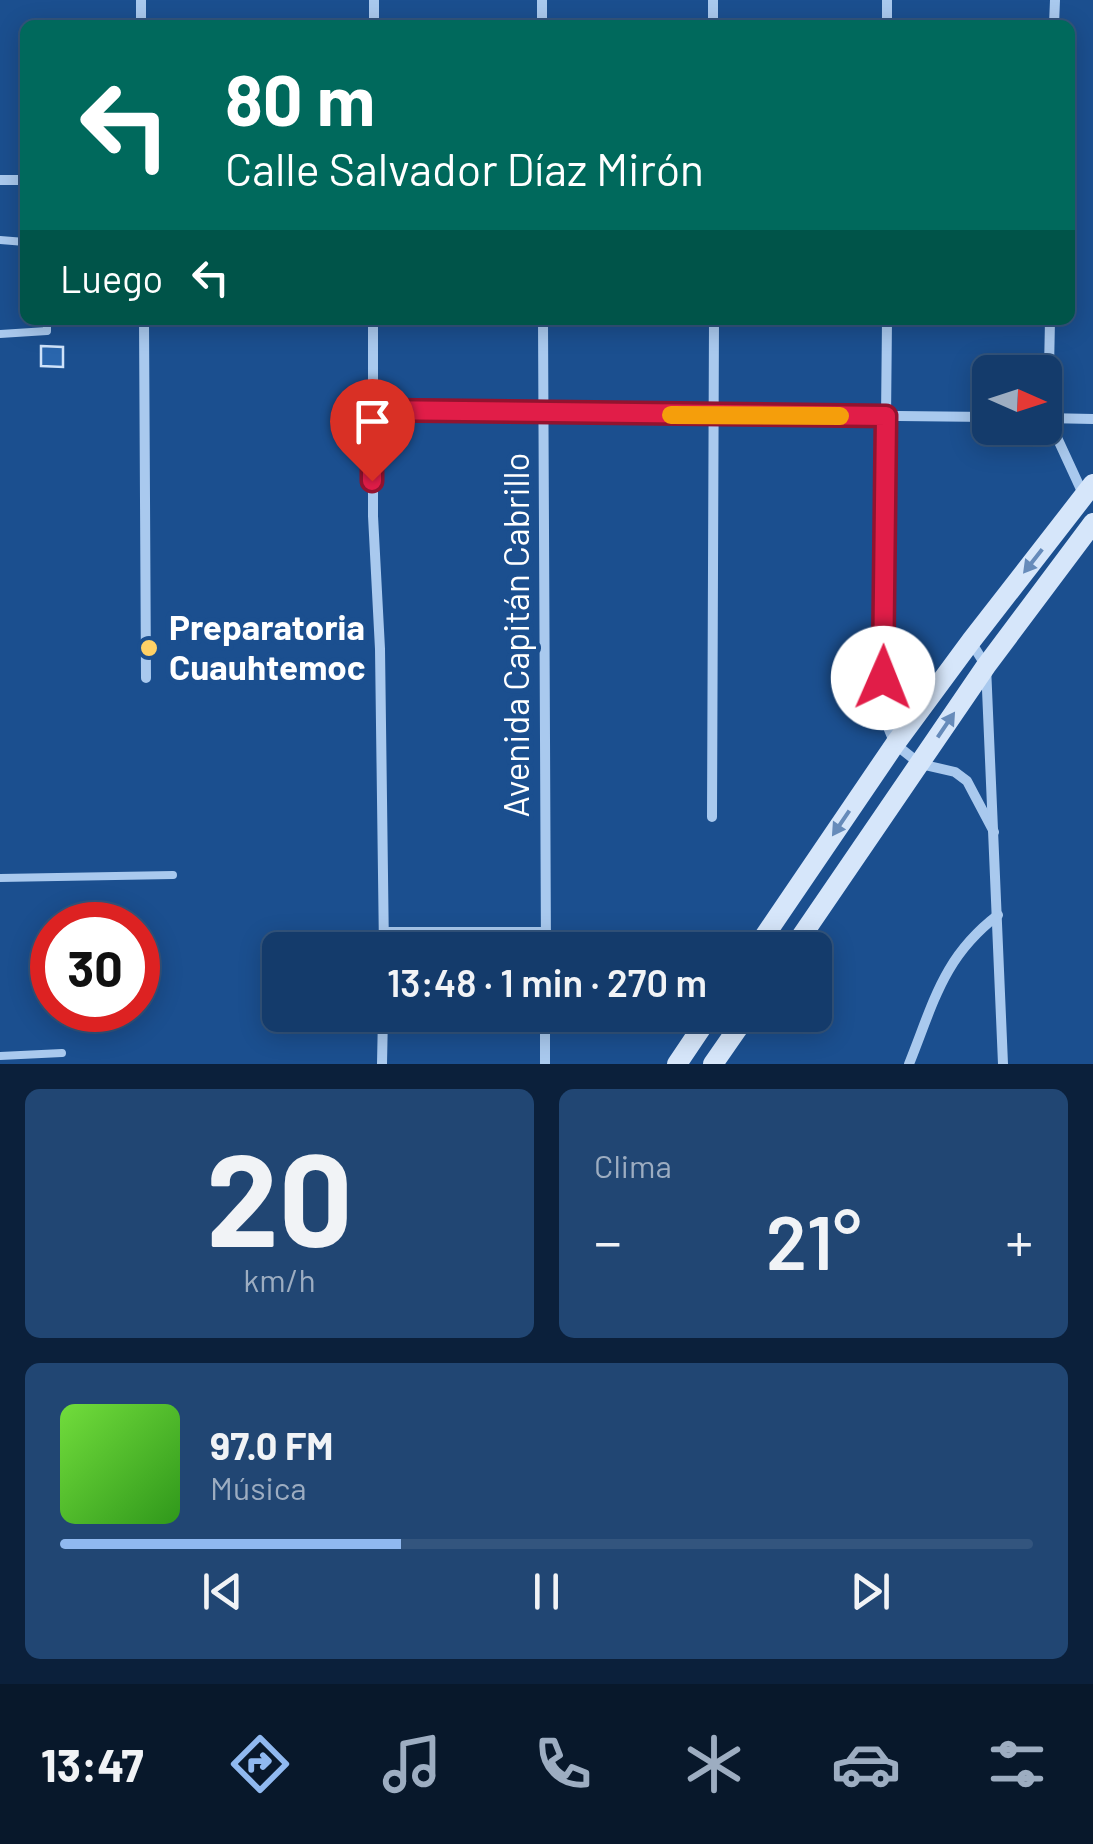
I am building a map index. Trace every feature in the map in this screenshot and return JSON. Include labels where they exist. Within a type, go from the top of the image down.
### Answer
[{"type":"main road","points":[[767,932],[896,744],[1088,490]]},
{"type":"main road","points":[[804,932],[986,666],[1093,522]]},
{"type":"main road","points":[[677,1064],[699,1032]]},
{"type":"main road","points":[[713,1064],[735,1032]]},
{"type":"street","points":[[144,325],[146,678]]},
{"type":"street","points":[[373,325],[372,516],[380,649],[384,932]]},
{"type":"street","name":"Avenida Capitán Cabrillo","points":[[542,325],[546,932]]},
{"type":"street","points":[[712,817],[714,325]]},
{"type":"street","points":[[886,325],[883,715],[896,744],[920,764],[956,772],[967,781],[994,832]]},
{"type":"street","points":[[1049,355],[1050,325]]},
{"type":"street","points":[[372,410],[972,417]]},
{"type":"street","points":[[1062,418],[1093,419]]},
{"type":"street","points":[[1062,444],[1088,490]]},
{"type":"street","points":[[971,641],[986,666],[1003,1064]]},
{"type":"street","points":[[909,1064],[949,966],[971,936],[998,915]]},
{"type":"street","points":[[382,1064],[383,1032]]},
{"type":"street","points":[[545,1032],[545,1064]]},
{"type":"lane","points":[[0,334],[47,331],[47,325]]},
{"type":"lane","points":[[0,878],[172,875]]},
{"type":"lane","points":[[0,1056],[62,1053]]},
{"type":"building","points":[[41,346],[63,347],[63,367],[41,366]]},
{"type":"slow traffic","points":[[671,415],[840,416]]},
{"type":"place","name":"Preparatoria Cuauhtemoc","points":[[149,648]]},
{"type":"route","points":[[372,481],[372,410],[886,416],[883,678]]}]
